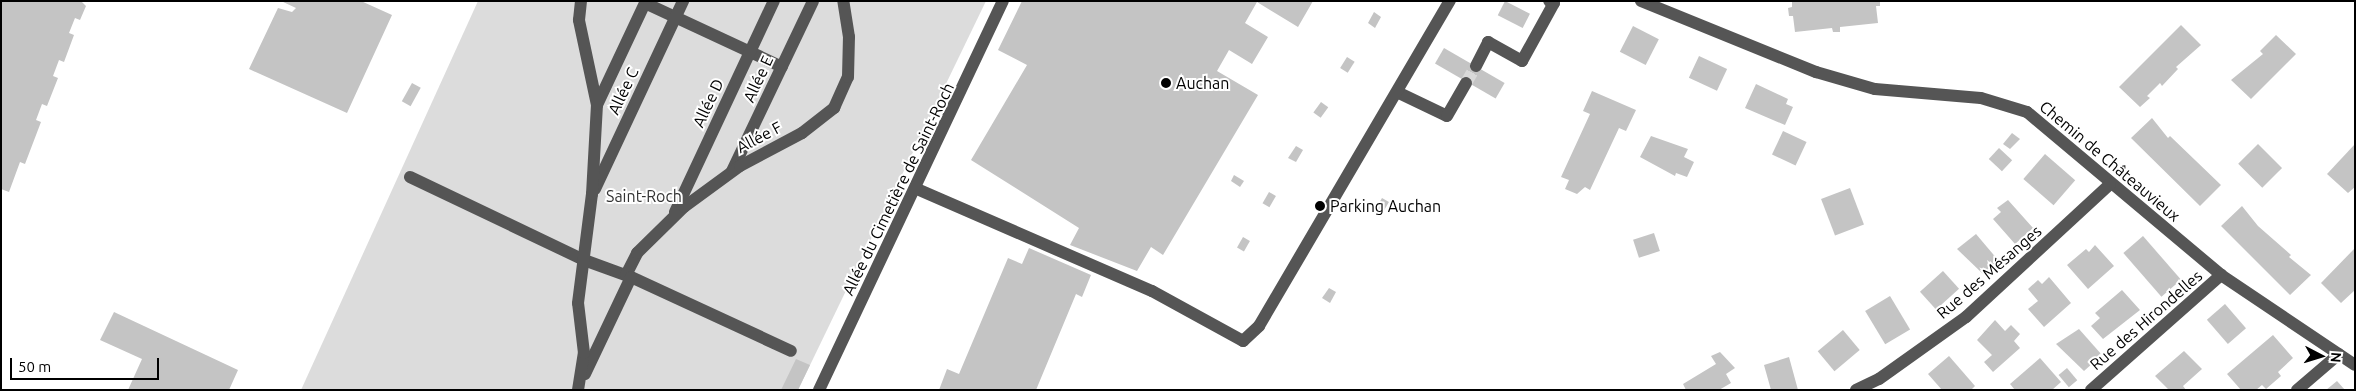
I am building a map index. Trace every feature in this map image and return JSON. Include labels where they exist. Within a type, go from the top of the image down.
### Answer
[{"type":"street","points":[[580,387],[584,353],[578,303],[592,194],[597,105],[579,20],[581,1]]},
{"type":"street","name":"Allée C","points":[[592,194],[683,1]]},
{"type":"street","name":"Allée D","points":[[672,219],[774,1]]},
{"type":"street","name":"Allée E","points":[[732,171],[813,1]]},
{"type":"street","name":"Allée F","points":[[580,387],[637,253],[672,219],[732,171],[802,132],[834,108],[848,77],[849,37],[843,1]]},
{"type":"street","name":"Allée du Cimetière de Saint-Roch","points":[[819,390],[917,189],[1003,1]]},
{"type":"street","points":[[917,189],[1152,291],[1243,341],[1259,326],[1450,1]]},
{"type":"street","points":[[1476,66],[1488,42],[1522,61],[1554,3],[1549,1]]},
{"type":"street","name":"Chemin de Châteauvieux","points":[[1641,1],[1816,72],[1875,89],[1982,98],[2020,109],[2054,132],[2110,184],[2221,274],[2355,366]]},
{"type":"street","points":[[597,105],[645,2],[782,67]]},
{"type":"street","points":[[1397,92],[1447,116],[1466,83]]},
{"type":"street","points":[[410,177],[584,260],[628,276],[791,351]]},
{"type":"street","name":"Rue des Mésanges","points":[[1856,390],[1879,379],[1966,317],[2110,184]]},
{"type":"street","name":"Rue des Hirondelles","points":[[2091,390],[2221,274]]},
{"type":"street","points":[[2297,390],[2339,354]]},
{"type":"green space","name":"Saint-Roch","points":[[478,1],[986,1],[798,390],[301,390]]},
{"type":"building","points":[[1,1],[81,1],[86,6],[80,20],[75,18],[69,33],[74,35],[64,62],[59,60],[53,76],[58,78],[47,106],[42,104],[36,120],[41,122],[25,164],[20,162],[9,192],[1,189]]},
{"type":"building","points":[[281,1],[361,1],[392,15],[347,113],[249,69],[278,8],[292,12],[296,8]]},
{"type":"building","points":[[1022,1],[1313,1],[1298,27],[1257,2],[1245,23],[1268,37],[1252,64],[1229,50],[1217,71],[1258,95],[1163,255],[1151,247],[1137,271],[1070,245],[1079,228],[971,160],[1027,65],[998,50]]},
{"type":"building","points":[[1505,1],[1530,14],[1523,28],[1498,15]]},
{"type":"building","points":[[1792,1],[1880,1],[1880,6],[1876,6],[1878,23],[1840,27],[1840,32],[1833,32],[1832,28],[1795,32],[1793,16],[1789,16],[1788,8],[1792,7]]},
{"type":"building","points":[[1374,12],[1381,17],[1375,28],[1368,23]]},
{"type":"building","points":[[2181,25],[2201,45],[2176,67],[2178,69],[2162,86],[2160,83],[2147,96],[2150,98],[2140,107],[2119,87]]},
{"type":"building","points":[[1633,26],[1659,39],[1646,65],[1620,52]]},
{"type":"building","points":[[2276,35],[2296,54],[2251,99],[2231,80],[2263,54],[2260,51]]},
{"type":"building","points":[[1444,48],[1505,83],[1496,99],[1435,64]]},
{"type":"building","points":[[1699,56],[1727,69],[1717,91],[1689,78]]},
{"type":"building","points":[[1347,57],[1355,62],[1348,73],[1340,68]]},
{"type":"building","points":[[412,83],[421,88],[411,106],[402,101]]},
{"type":"building","points":[[1756,84],[1788,99],[1786,104],[1793,107],[1785,125],[1745,108]]},
{"type":"building","points":[[1592,91],[1636,110],[1626,131],[1619,128],[1590,190],[1585,187],[1577,194],[1565,189],[1569,180],[1561,177],[1590,114],[1583,111]]},
{"type":"building","points":[[1321,102],[1328,107],[1321,118],[1313,113]]},
{"type":"building","points":[[2152,118],[2168,138],[2170,136],[2221,185],[2200,206],[2131,138]]},
{"type":"building","points":[[1783,131],[1807,142],[1796,166],[1772,155]]},
{"type":"building","points":[[2012,133],[2020,139],[2010,149],[2003,144]]},
{"type":"building","points":[[1651,136],[1688,149],[1684,157],[1694,162],[1687,177],[1676,173],[1675,176],[1640,157]]},
{"type":"building","points":[[2258,144],[2282,168],[2262,188],[2238,164]]},
{"type":"building","points":[[2355,144],[2355,187],[2348,193],[2327,174]]},
{"type":"building","points":[[1296,146],[1303,150],[1296,162],[1288,158]]},
{"type":"building","points":[[1999,148],[2012,160],[2002,171],[1989,159]]},
{"type":"building","points":[[2045,154],[2075,180],[2054,205],[2023,179]]},
{"type":"building","points":[[1234,175],[1244,181],[1240,187],[1231,181]]},
{"type":"building","points":[[1850,188],[1864,224],[1835,236],[1821,199]]},
{"type":"building","points":[[1269,192],[1276,196],[1269,207],[1262,203]]},
{"type":"building","points":[[1382,198],[1389,202],[1382,213],[1376,209]]},
{"type":"building","points":[[2008,200],[2033,228],[2015,244],[1993,219],[2001,212],[1997,208]]},
{"type":"building","points":[[2242,206],[2258,226],[2291,255],[2289,257],[2311,275],[2290,295],[2221,226]]},
{"type":"building","points":[[1654,233],[1660,251],[1639,258],[1633,240]]},
{"type":"building","points":[[1976,234],[1998,260],[1983,274],[1957,249]]},
{"type":"building","points":[[2143,236],[2181,280],[2161,297],[2123,253]]},
{"type":"building","points":[[1243,237],[1250,241],[1244,251],[1237,247]]},
{"type":"building","points":[[2095,245],[2114,266],[2088,289],[2067,265],[2086,249],[2089,252]]},
{"type":"building","points":[[1029,248],[1091,275],[1082,297],[1076,294],[1036,390],[939,390],[947,369],[959,374],[1008,258],[1022,264]]},
{"type":"building","points":[[2355,248],[2355,290],[2341,303],[2321,283]]},
{"type":"building","points":[[1943,271],[1959,289],[1936,310],[1920,292]]},
{"type":"building","points":[[2049,277],[2071,303],[2044,327],[2028,309],[2038,301],[2028,289],[2038,280],[2042,284]]},
{"type":"building","points":[[1329,288],[1336,292],[1330,303],[1322,298]]},
{"type":"building","points":[[2122,290],[2140,310],[2103,339],[2091,326],[2100,318],[2095,313]]},
{"type":"building","points":[[1890,296],[1910,329],[1885,344],[1865,311]]},
{"type":"building","points":[[2225,304],[2246,328],[2228,344],[2207,320]]},
{"type":"building","points":[[114,312],[238,370],[229,390],[128,390],[142,359],[100,340]]},
{"type":"building","points":[[1995,320],[2005,331],[2011,325],[2020,334],[2014,341],[2020,348],[1993,372],[1984,362],[1992,355],[1977,340]]},
{"type":"building","points":[[2079,329],[2102,355],[2084,371],[2056,344]]},
{"type":"building","points":[[1843,330],[1860,350],[1834,371],[1818,351]]},
{"type":"building","points":[[2273,335],[2293,358],[2278,372],[2281,376],[2266,389],[2262,385],[2256,390],[2241,390],[2227,374]]},
{"type":"building","points":[[2184,351],[2202,369],[2183,386],[2186,390],[2169,390],[2155,376]]},
{"type":"building","points":[[1720,352],[1735,368],[1726,374],[1731,383],[1719,390],[1686,390],[1683,384],[1716,364],[1711,356]]},
{"type":"building","points":[[1949,356],[1975,386],[1971,390],[1942,390],[1928,374]]},
{"type":"building","points":[[1789,357],[1798,390],[1771,390],[1764,365]]},
{"type":"building","points":[[2040,358],[2061,382],[2052,390],[2015,390],[2010,384]]},
{"type":"building","points":[[796,359],[810,365],[798,390],[781,390]]},
{"type":"building","points":[[2067,368],[2077,380],[2069,387],[2059,375]]},
{"type":"building","points":[[2337,381],[2345,390],[2326,390]]},
{"type":"tunnel","points":[[1466,83],[1476,66]]},
{"type":"place","name":"Auchan","points":[[1166,83]]},
{"type":"place","name":"Parking Auchan","points":[[1320,206]]}]
